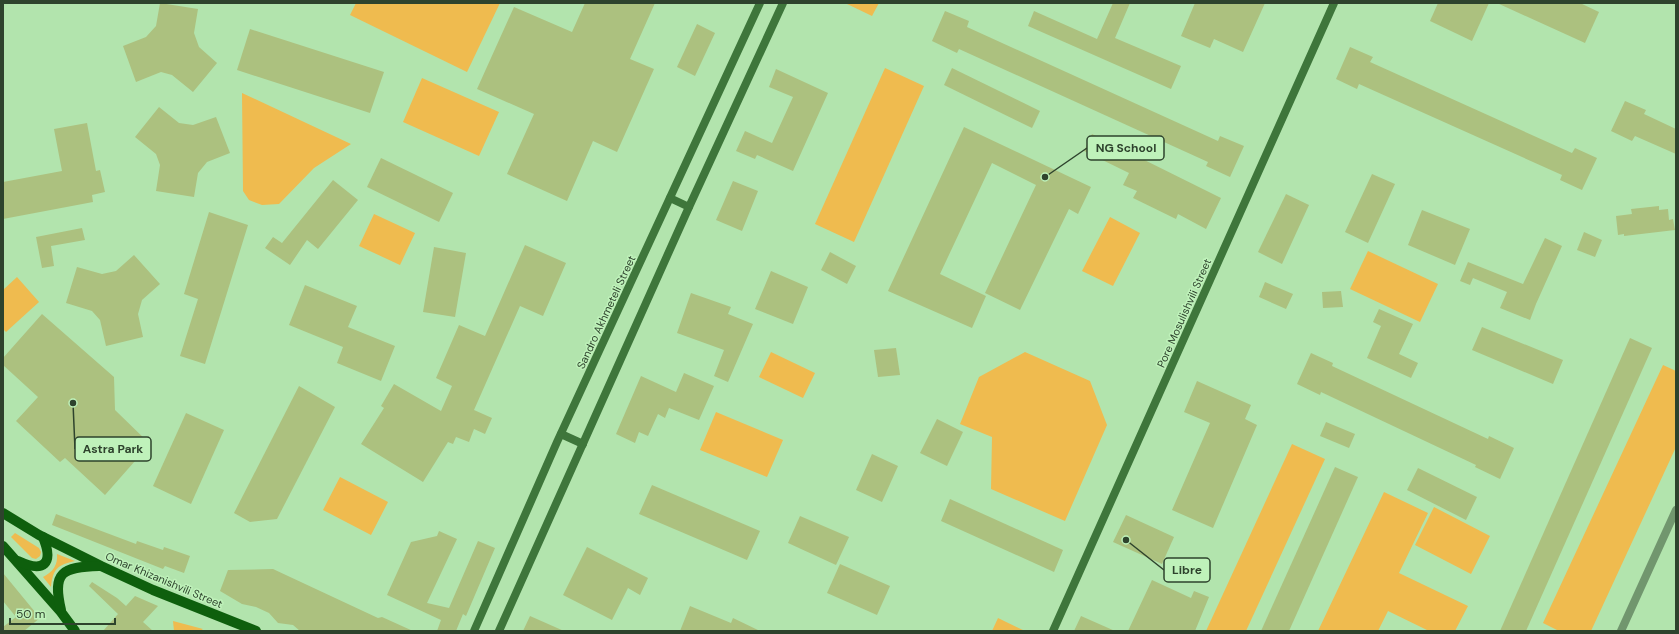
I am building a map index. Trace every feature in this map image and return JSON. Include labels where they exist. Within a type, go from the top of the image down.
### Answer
[{"type":"main road","name":"Sandro Akhmeteli Street","points":[[474,631],[561,434],[760,3]]},
{"type":"main road","points":[[499,631],[782,3]]},
{"type":"main road","name":"Pore Mosulishvili Street","points":[[1053,631],[1334,3]]},
{"type":"main road","points":[[670,198],[689,207]]},
{"type":"main road","points":[[561,434],[583,444]]},
{"type":"main road","name":"Omar Khizanishvili Street","points":[[3,513],[43,537],[101,566],[153,590],[256,631]]},
{"type":"main road","points":[[16,561],[32,567],[38,567],[45,564],[49,554],[43,537]]},
{"type":"main road","points":[[3,546],[61,612],[75,631]]},
{"type":"main road","points":[[61,612],[58,593],[59,580],[61,576],[65,572],[75,567],[101,566]]},
{"type":"street","points":[[1621,631],[1676,510]]},
{"type":"shaded area","points":[[356,3],[500,3],[467,72],[350,15]]},
{"type":"shaded area","points":[[845,3],[879,3],[872,16]]},
{"type":"shaded area","points":[[885,68],[924,86],[854,242],[815,224]]},
{"type":"shaded area","points":[[422,78],[499,112],[479,156],[403,122]]},
{"type":"shaded area","points":[[242,93],[351,144],[314,168],[279,204],[262,205],[249,200],[243,191]]},
{"type":"shaded area","points":[[374,214],[415,233],[400,265],[359,246]]},
{"type":"shaded area","points":[[1110,217],[1140,233],[1113,286],[1082,271]]},
{"type":"shaded area","points":[[1368,251],[1438,284],[1420,322],[1350,289]]},
{"type":"shaded area","points":[[17,277],[39,302],[6,332],[3,329],[3,290]]},
{"type":"shaded area","points":[[771,352],[815,373],[803,398],[759,377]]},
{"type":"shaded area","points":[[1025,352],[1090,381],[1107,425],[1065,521],[991,489],[992,437],[960,424],[979,377]]},
{"type":"shaded area","points":[[1663,365],[1676,371],[1676,447],[1591,631],[1559,631],[1543,623]]},
{"type":"shaded area","points":[[716,412],[783,440],[767,477],[700,450]]},
{"type":"shaded area","points":[[1292,444],[1325,459],[1246,631],[1206,631]]},
{"type":"shaded area","points":[[340,477],[388,502],[371,535],[323,510]]},
{"type":"shaded area","points":[[1384,492],[1428,513],[1399,573],[1468,606],[1455,631],[1429,631],[1388,611],[1378,631],[1318,631]]},
{"type":"shaded area","points":[[1434,507],[1490,536],[1471,574],[1415,545]]},
{"type":"shaded area","points":[[15,533],[39,548],[41,552],[40,556],[36,559],[32,558],[11,537]]},
{"type":"shaded area","points":[[57,554],[75,561],[57,568],[53,575],[51,587],[43,577],[50,573],[56,565]]},
{"type":"shaded area","points":[[998,618],[1025,631],[992,631]]},
{"type":"shaded area","points":[[173,621],[203,629],[200,631],[174,631]]},
{"type":"building","points":[[160,3],[198,9],[194,33],[199,47],[217,63],[193,92],[172,75],[161,72],[136,82],[123,46],[146,37],[156,26]]},
{"type":"building","points":[[585,3],[655,3],[630,59],[654,69],[617,152],[593,141],[567,201],[507,174],[534,114],[477,89],[514,7],[572,32]]},
{"type":"building","points":[[1113,3],[1130,3],[1115,38],[1181,66],[1171,89],[1028,26],[1034,11],[1097,39]]},
{"type":"building","points":[[1195,3],[1265,3],[1243,52],[1214,39],[1210,48],[1181,36]]},
{"type":"building","points":[[1438,3],[1489,3],[1472,41],[1430,21]]},
{"type":"building","points":[[1497,3],[1580,3],[1599,12],[1585,43]]},
{"type":"building","points":[[945,11],[969,21],[967,27],[1218,141],[1220,136],[1244,146],[1230,177],[1206,166],[1208,162],[959,49],[957,53],[932,41]]},
{"type":"building","points":[[697,24],[715,33],[695,76],[677,67]]},
{"type":"building","points":[[250,29],[384,72],[370,113],[237,70]]},
{"type":"building","points":[[1350,47],[1373,57],[1370,62],[1572,153],[1575,148],[1597,158],[1582,190],[1560,180],[1562,175],[1359,84],[1357,89],[1336,79]]},
{"type":"building","points":[[952,68],[1040,111],[1032,128],[944,85]]},
{"type":"building","points":[[776,69],[828,93],[793,171],[757,155],[755,159],[736,151],[745,131],[772,143],[793,97],[769,87]]},
{"type":"building","points":[[1625,101],[1646,110],[1644,114],[1676,129],[1676,154],[1635,136],[1632,141],[1611,131]]},
{"type":"building","points":[[159,107],[179,123],[193,125],[216,117],[230,153],[207,162],[198,173],[194,197],[156,191],[160,165],[156,154],[135,137]]},
{"type":"building","points":[[87,123],[96,171],[100,170],[105,192],[92,195],[93,202],[3,219],[3,182],[62,171],[54,129]]},
{"type":"building","points":[[964,127],[1091,187],[1078,214],[1069,209],[1020,310],[985,293],[1036,185],[992,163],[940,274],[986,296],[972,328],[888,291]]},
{"type":"building","points":[[1092,134],[1221,198],[1206,229],[1178,214],[1176,219],[1133,198],[1137,191],[1123,185],[1129,173],[1084,151]]},
{"type":"building","points":[[381,158],[453,193],[439,222],[367,187]]},
{"type":"building","points":[[1372,174],[1395,184],[1368,243],[1345,232]]},
{"type":"building","points":[[333,180],[358,200],[318,249],[307,240],[290,265],[265,248],[273,237],[282,243]]},
{"type":"building","points":[[733,181],[758,191],[742,231],[716,220]]},
{"type":"building","points":[[1286,194],[1309,205],[1282,264],[1258,252]]},
{"type":"building","points":[[1659,206],[1659,210],[1668,209],[1669,220],[1673,219],[1675,230],[1624,236],[1624,234],[1618,235],[1616,216],[1632,214],[1631,209]]},
{"type":"building","points":[[1422,210],[1470,229],[1455,265],[1408,245]]},
{"type":"building","points":[[209,212],[248,225],[205,364],[180,356],[198,299],[184,294]]},
{"type":"building","points":[[82,228],[85,240],[51,246],[54,266],[42,268],[36,237]]},
{"type":"building","points":[[1584,232],[1602,240],[1595,257],[1577,250]]},
{"type":"building","points":[[1545,238],[1562,246],[1530,320],[1500,308],[1507,292],[1473,278],[1470,285],[1460,281],[1468,262],[1523,284]]},
{"type":"building","points":[[525,245],[566,263],[543,316],[520,306],[474,410],[492,418],[485,434],[474,429],[469,442],[456,437],[453,444],[448,442],[423,482],[361,444],[384,408],[381,406],[394,384],[441,411],[452,386],[436,378],[459,325],[485,336]]},
{"type":"building","points":[[434,247],[466,253],[455,317],[423,312]]},
{"type":"building","points":[[830,252],[856,266],[847,284],[821,270]]},
{"type":"building","points":[[134,255],[160,284],[142,300],[138,314],[143,337],[106,346],[100,320],[92,311],[66,303],[77,267],[102,274],[116,271]]},
{"type":"building","points":[[771,271],[808,287],[793,324],[755,309]]},
{"type":"building","points":[[1265,282],[1293,294],[1286,309],[1259,297]]},
{"type":"building","points":[[305,285],[357,306],[348,327],[395,346],[381,381],[337,363],[343,347],[289,325]]},
{"type":"building","points":[[1341,291],[1343,307],[1323,308],[1322,292]]},
{"type":"building","points":[[691,293],[731,307],[728,314],[753,324],[728,382],[714,376],[724,350],[677,333]]},
{"type":"building","points":[[1379,309],[1413,324],[1399,354],[1418,363],[1411,378],[1367,358],[1381,326],[1373,322]]},
{"type":"building","points":[[42,314],[114,377],[115,410],[150,444],[105,495],[65,458],[60,462],[16,421],[38,397],[3,365],[3,358]]},
{"type":"building","points":[[1482,327],[1563,360],[1553,384],[1472,350]]},
{"type":"building","points":[[1630,338],[1652,348],[1526,631],[1500,631]]},
{"type":"building","points":[[896,348],[900,375],[878,377],[874,350]]},
{"type":"building","points":[[1311,353],[1333,363],[1332,366],[1488,439],[1489,436],[1514,448],[1500,479],[1475,467],[1476,465],[1321,392],[1320,395],[1297,384]]},
{"type":"building","points":[[684,373],[714,386],[699,420],[669,408],[665,418],[658,414],[648,436],[639,432],[635,443],[616,434],[641,376],[676,392]]},
{"type":"building","points":[[1197,381],[1251,405],[1245,419],[1257,425],[1213,528],[1172,510],[1210,423],[1184,412]]},
{"type":"building","points":[[299,386],[335,407],[277,519],[250,522],[234,513]]},
{"type":"building","points":[[186,413],[224,430],[191,504],[153,486]]},
{"type":"building","points":[[937,419],[963,432],[947,466],[920,453]]},
{"type":"building","points":[[1326,422],[1355,434],[1349,448],[1320,436]]},
{"type":"building","points":[[872,454],[898,466],[882,502],[856,490]]},
{"type":"building","points":[[1335,467],[1358,477],[1289,631],[1261,631]]},
{"type":"building","points":[[1418,468],[1477,497],[1466,520],[1407,490]]},
{"type":"building","points":[[652,485],[760,531],[747,560],[639,514]]},
{"type":"building","points":[[950,499],[1063,550],[1054,572],[941,521]]},
{"type":"building","points":[[56,514],[136,544],[137,541],[163,550],[164,547],[190,556],[184,573],[165,566],[163,569],[52,525]]},
{"type":"building","points":[[1126,515],[1174,537],[1162,564],[1113,542]]},
{"type":"building","points":[[800,516],[849,537],[836,565],[788,543]]},
{"type":"building","points":[[439,531],[457,539],[427,603],[449,608],[478,541],[495,548],[466,616],[463,614],[456,631],[437,631],[441,620],[387,595],[411,542],[437,536]]},
{"type":"building","points":[[587,547],[648,578],[640,595],[628,588],[612,620],[563,595]]},
{"type":"building","points":[[840,564],[890,586],[877,615],[827,593]]},
{"type":"building","points":[[273,569],[378,618],[382,617],[413,631],[300,631],[293,625],[278,623],[269,613],[256,607],[242,604],[220,591],[228,570]]},
{"type":"building","points":[[3,573],[40,618],[24,631],[3,631],[3,627],[16,617],[3,601]]},
{"type":"building","points":[[1152,580],[1191,598],[1194,591],[1209,597],[1195,631],[1128,631]]},
{"type":"building","points":[[92,582],[117,598],[126,606],[135,596],[158,606],[143,622],[153,631],[103,631],[118,614],[89,586]]},
{"type":"building","points":[[690,606],[731,623],[733,618],[760,631],[680,631]]},
{"type":"building","points":[[530,616],[564,631],[523,631]]},
{"type":"building","points":[[1081,616],[1115,631],[1074,631]]},
{"type":"place","name":"NG School","points":[[1045,177]]},
{"type":"place","name":"Astra Park","points":[[73,403]]},
{"type":"place","name":"Libre","points":[[1126,540]]}]
